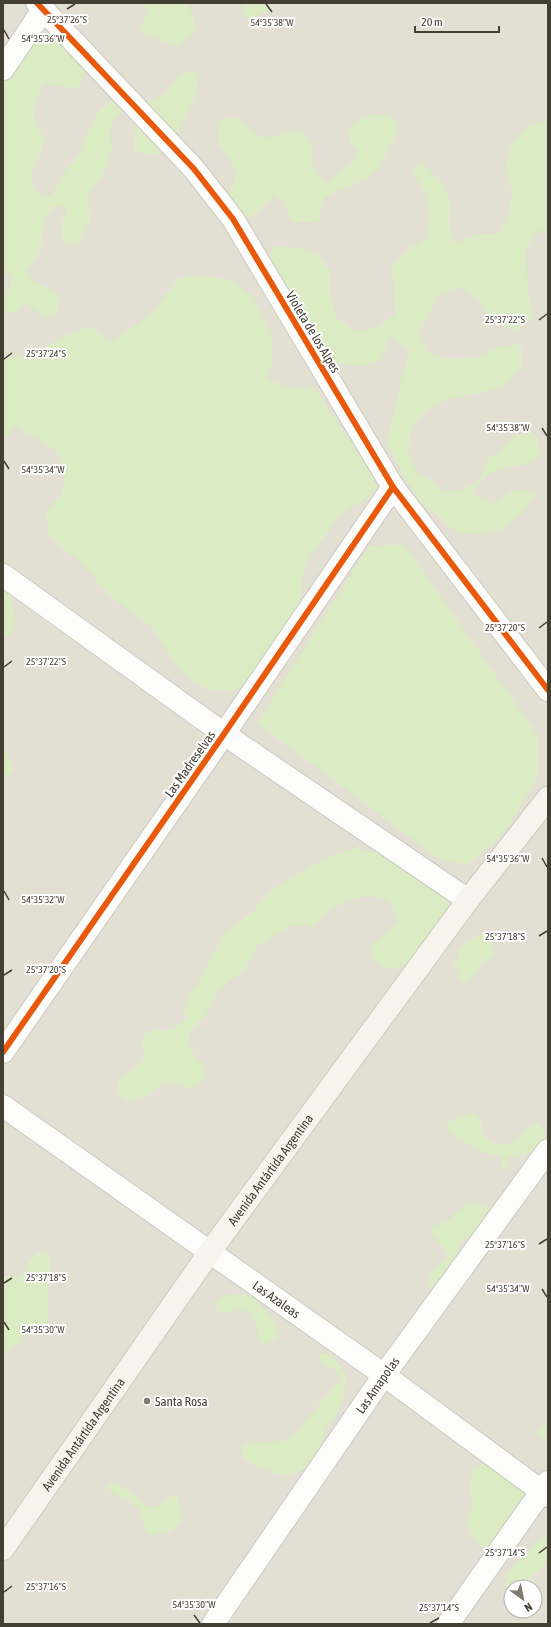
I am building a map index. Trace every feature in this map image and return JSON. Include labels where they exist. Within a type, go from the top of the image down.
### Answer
[{"type":"main road","name":"Avenida Antártida Argentina","points":[[3,1549],[209,1253],[468,900],[548,798]]},
{"type":"street","points":[[3,69],[40,6]]},
{"type":"street","name":"Violeta de los Alpes","points":[[40,6],[194,169],[233,219],[393,487],[548,690]]},
{"type":"street","name":"Las Madreselvas","points":[[3,1052],[224,734],[393,487]]},
{"type":"street","points":[[3,575],[224,734],[468,900]]},
{"type":"street","name":"Las Azaleas","points":[[3,1106],[546,1490]]},
{"type":"street","name":"Las Amapolas","points":[[213,1624],[384,1376],[548,1150]]},
{"type":"street","points":[[448,1624],[546,1490]]},
{"type":"shaded area","points":[[3,3],[548,3],[548,1624],[3,1624]]},
{"type":"green space","points":[[139,3],[186,3],[190,8],[197,31],[178,47],[139,32],[148,10]]},
{"type":"green space","points":[[241,3],[265,3],[270,11],[247,20]]},
{"type":"green space","points":[[67,29],[86,67],[78,89],[43,83],[35,106],[35,119],[45,140],[42,151],[31,174],[33,186],[41,196],[51,196],[63,174],[79,154],[93,121],[99,111],[110,101],[122,103],[120,114],[112,123],[110,135],[112,146],[106,169],[100,180],[92,188],[88,199],[90,222],[78,243],[66,244],[61,226],[67,208],[56,205],[50,211],[45,222],[39,253],[27,271],[34,281],[55,291],[60,302],[56,315],[44,318],[26,303],[18,311],[5,313],[3,301],[12,278],[5,269],[3,274],[3,69],[25,46],[45,33]]},
{"type":"green space","points":[[200,70],[196,94],[175,138],[158,156],[135,152],[135,130],[142,105],[165,93],[179,75]]},
{"type":"green space","points":[[378,114],[389,115],[397,125],[396,136],[378,169],[370,177],[325,197],[318,222],[294,222],[282,201],[273,194],[262,210],[247,217],[234,219],[228,197],[236,174],[231,162],[218,143],[217,122],[226,118],[234,118],[244,123],[258,135],[266,137],[294,131],[300,132],[305,135],[310,142],[314,169],[326,183],[354,162],[358,151],[350,142],[348,129],[361,118]]},
{"type":"green space","points":[[548,118],[548,236],[539,229],[526,249],[528,293],[534,318],[514,331],[492,320],[479,300],[459,287],[437,297],[419,333],[429,354],[453,359],[477,357],[497,347],[521,344],[521,368],[505,386],[481,393],[448,399],[427,410],[411,428],[408,453],[417,472],[436,483],[439,490],[461,491],[481,478],[489,455],[496,455],[511,437],[535,432],[540,454],[533,463],[509,467],[486,475],[472,493],[494,504],[514,489],[537,493],[522,513],[505,528],[483,535],[458,533],[421,502],[408,484],[387,443],[402,375],[410,351],[390,337],[381,360],[359,367],[334,362],[313,348],[295,309],[289,286],[267,276],[272,247],[294,247],[317,254],[331,272],[330,295],[337,318],[356,331],[377,328],[395,314],[392,266],[407,250],[427,237],[429,214],[424,191],[412,171],[422,163],[439,179],[450,199],[449,223],[456,244],[475,234],[499,234],[509,213],[512,191],[504,169],[511,146],[525,128]]},
{"type":"green space","points":[[207,276],[231,281],[252,295],[272,335],[273,358],[267,379],[289,388],[314,387],[367,467],[377,488],[361,502],[340,515],[313,552],[303,572],[301,596],[293,619],[264,655],[253,676],[235,691],[212,691],[190,680],[174,662],[150,625],[113,599],[83,565],[49,536],[46,512],[62,493],[65,470],[55,450],[15,426],[3,441],[3,359],[23,355],[47,346],[67,335],[91,326],[109,342],[151,315],[166,294],[181,277]]},
{"type":"green space","points":[[404,544],[539,737],[537,779],[503,834],[468,865],[440,860],[257,723],[369,546]]},
{"type":"green space","points":[[3,580],[7,585],[11,597],[16,628],[3,640]]},
{"type":"green space","points":[[3,748],[6,748],[14,771],[3,781]]},
{"type":"green space","points":[[357,848],[369,852],[382,853],[455,898],[413,961],[398,967],[386,968],[380,966],[372,955],[370,946],[397,923],[394,911],[388,902],[380,898],[371,896],[351,900],[328,912],[312,927],[300,925],[289,927],[256,947],[245,970],[234,977],[218,992],[206,1014],[190,1032],[188,1046],[203,1065],[205,1076],[198,1086],[185,1088],[172,1082],[159,1085],[149,1095],[136,1100],[124,1100],[116,1091],[118,1080],[145,1059],[142,1047],[143,1036],[154,1029],[164,1031],[171,1029],[186,1019],[184,1008],[187,996],[196,986],[225,932],[254,911],[270,891],[282,883],[324,859],[347,850]]},
{"type":"green space","points":[[481,934],[487,934],[492,937],[491,947],[494,952],[491,958],[480,966],[472,978],[467,982],[461,982],[454,966],[460,947]]},
{"type":"green space","points":[[471,1113],[479,1117],[483,1133],[494,1143],[506,1144],[512,1142],[518,1138],[526,1127],[537,1123],[547,1137],[536,1150],[519,1157],[508,1157],[509,1164],[506,1170],[500,1169],[503,1157],[484,1153],[455,1137],[445,1126],[454,1119]]},
{"type":"green space","points":[[469,1203],[477,1203],[486,1206],[492,1215],[477,1235],[465,1239],[459,1243],[458,1249],[462,1260],[439,1282],[428,1290],[429,1277],[448,1257],[446,1252],[430,1232],[432,1227],[450,1219],[458,1210]]},
{"type":"green space","points":[[37,1252],[49,1253],[52,1276],[48,1288],[48,1314],[45,1325],[23,1337],[21,1343],[3,1353],[3,1276],[15,1277],[25,1271],[29,1261]]},
{"type":"green space","points":[[227,1295],[250,1295],[267,1312],[274,1321],[280,1333],[272,1341],[260,1346],[256,1325],[250,1313],[239,1309],[229,1313],[216,1311],[217,1299]]},
{"type":"green space","points":[[318,1353],[330,1354],[343,1369],[346,1382],[340,1408],[334,1419],[326,1426],[323,1440],[315,1461],[304,1469],[284,1475],[267,1471],[241,1456],[243,1444],[287,1440],[296,1434],[340,1379],[334,1369],[323,1364]]},
{"type":"green space","points":[[548,1420],[548,1440],[539,1438],[536,1433]]},
{"type":"green space","points":[[483,1464],[494,1464],[529,1494],[496,1543],[486,1550],[478,1544],[471,1534],[467,1522],[473,1503],[469,1492],[472,1469]]},
{"type":"green space","points":[[109,1483],[124,1487],[149,1507],[156,1506],[172,1496],[177,1496],[184,1518],[177,1526],[168,1532],[158,1535],[148,1534],[138,1509],[123,1497],[117,1496],[107,1488]]},
{"type":"green space","points":[[548,1532],[548,1562],[533,1575],[531,1579],[506,1579],[506,1575]]},
{"type":"cycle path","points":[[37,3],[194,169],[233,219],[393,487],[548,690]]},
{"type":"cycle path","points":[[3,1052],[224,734],[393,487]]},
{"type":"place","name":"Santa Rosa","points":[[147,1401]]}]
